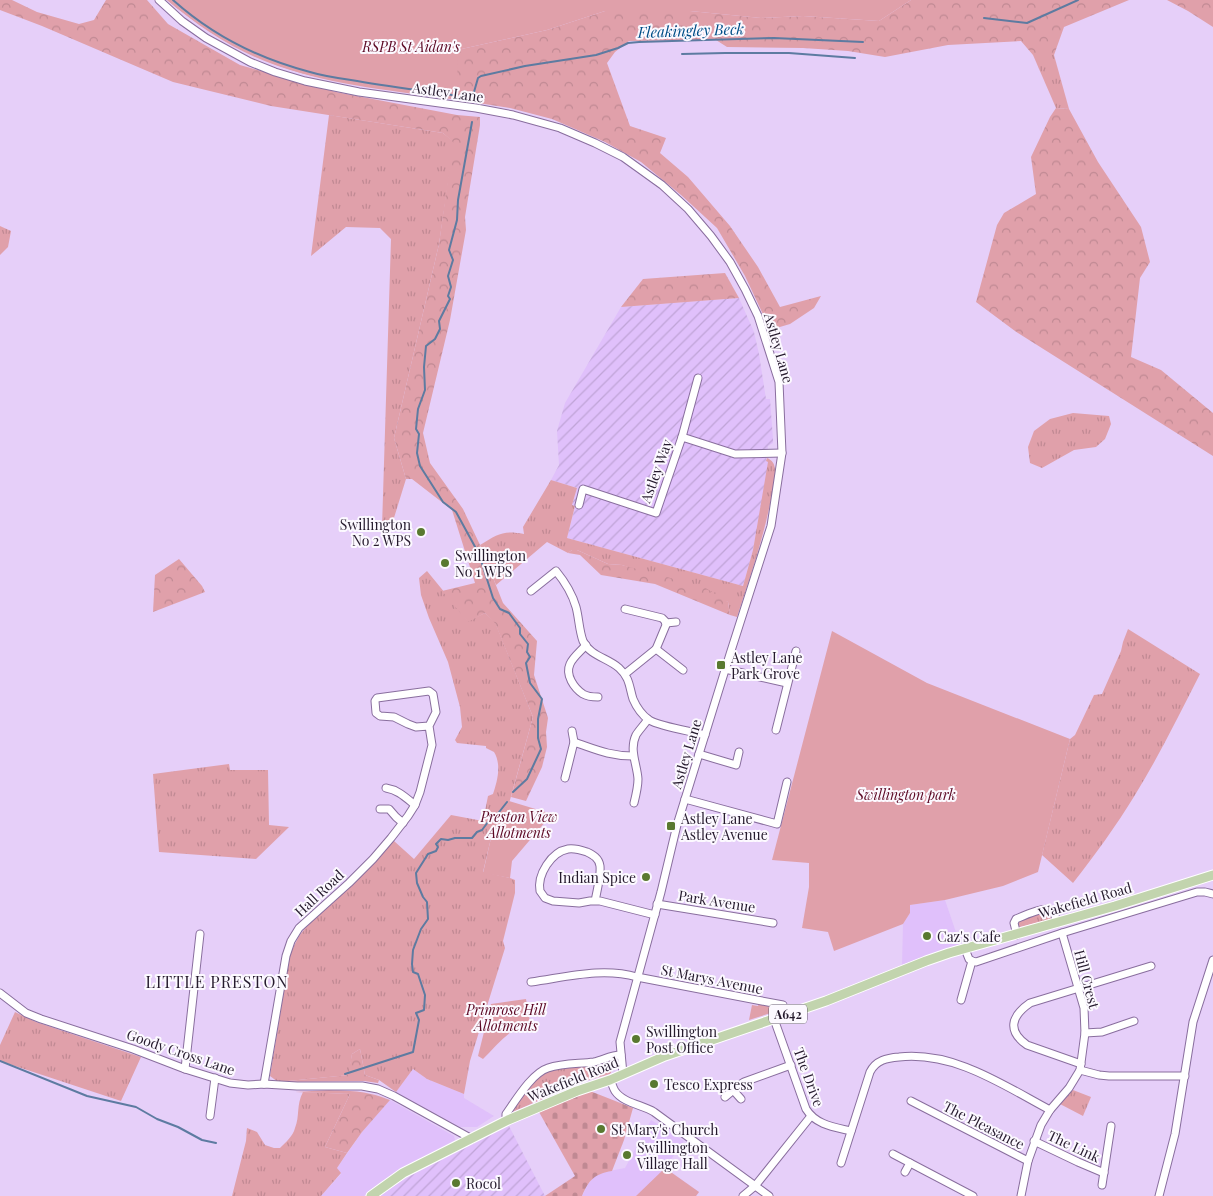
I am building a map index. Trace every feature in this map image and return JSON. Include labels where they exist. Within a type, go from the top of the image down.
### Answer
[{"type":"main road","name":"Wakefield Road","points":[[371,1196],[403,1173],[508,1120],[665,1056],[774,1019],[789,1008],[826,1001],[949,953],[1017,935],[1213,875]]},
{"type":"street","name":"Astley Lane","points":[[158,0],[182,21],[206,38],[250,62],[275,72],[337,88],[476,108],[538,121],[595,143],[623,158],[662,185],[688,209],[730,262],[758,316],[779,382],[782,453],[771,526],[677,824],[620,1042],[623,1074]]},
{"type":"street","name":"Astley Way","points":[[580,505],[583,490],[656,513],[682,438],[698,378]]},
{"type":"street","name":"Astley Way","points":[[682,438],[734,454],[782,453]]},
{"type":"street","points":[[531,591],[557,569],[571,592],[586,645],[593,652],[617,665],[625,674],[639,709],[648,719],[658,723],[705,735]]},
{"type":"street","points":[[625,609],[660,617],[664,619],[666,627],[656,649],[625,674]]},
{"type":"street","points":[[666,623],[676,622]]},
{"type":"street","points":[[586,645],[570,664],[568,675],[581,693],[598,697]]},
{"type":"street","points":[[656,649],[683,670]]},
{"type":"street","points":[[776,730],[796,651]]},
{"type":"street","points":[[725,669],[787,683]]},
{"type":"street","points":[[431,692],[434,695],[436,712],[429,726],[416,726],[394,717],[380,716],[376,713],[375,700],[377,698],[431,692]]},
{"type":"street","points":[[634,803],[638,782],[633,748],[636,736],[648,719]]},
{"type":"street","name":"Hall Road","points":[[264,1084],[286,956],[293,936],[302,924],[349,883],[392,838],[415,805],[432,745],[429,726]]},
{"type":"street","points":[[565,778],[574,742],[572,731]]},
{"type":"street","points":[[574,742],[604,753],[633,756]]},
{"type":"street","points":[[699,754],[736,765],[739,752]]},
{"type":"street","points":[[685,799],[776,824],[788,782]]},
{"type":"street","points":[[386,788],[396,790],[415,805]]},
{"type":"street","points":[[380,809],[389,809],[403,823]]},
{"type":"street","points":[[595,900],[600,867],[597,859],[590,854],[574,848],[563,850],[546,866],[540,879],[539,887],[545,898],[553,901],[579,903],[595,900],[655,914]]},
{"type":"street","name":"Wakefield Road","points":[[972,961],[976,962],[1062,933],[1197,892],[1213,894]]},
{"type":"street","name":"Park Avenue","points":[[657,904],[773,923]]},
{"type":"street","points":[[1017,935],[1014,923],[1016,920],[1044,909],[1054,913],[1057,923]]},
{"type":"street","name":"Hill Crest","points":[[1021,1196],[1028,1161],[1041,1124],[1069,1088],[1080,1067],[1085,1033],[1084,1008],[1062,933]]},
{"type":"street","points":[[185,1068],[200,934]]},
{"type":"street","points":[[962,1000],[972,961],[969,959],[965,949]]},
{"type":"street","points":[[1160,1196],[1175,1134],[1193,1022],[1213,960]]},
{"type":"street","points":[[1151,966],[1030,1003],[1018,1013],[1015,1020],[1015,1035],[1027,1045],[1099,1076],[1185,1076]]},
{"type":"street","name":"St Marys Avenue","points":[[531,982],[592,973],[624,973],[789,1008]]},
{"type":"street","name":"Goody Cross Lane","points":[[0,993],[26,1013],[41,1019],[230,1083],[362,1086],[378,1089],[472,1139]]},
{"type":"street","name":"The Drive","points":[[743,1196],[755,1186],[811,1116],[806,1109],[774,1019]]},
{"type":"street","points":[[1085,1033],[1102,1032],[1134,1021]]},
{"type":"street","points":[[508,1120],[506,1114],[542,1070],[550,1067],[594,1062],[621,1055]]},
{"type":"street","points":[[841,1163],[867,1079],[873,1066],[892,1057],[924,1056],[963,1066],[1050,1110]]},
{"type":"street","points":[[726,1097],[744,1082],[791,1065]]},
{"type":"street","points":[[210,1116],[215,1078]]},
{"type":"street","points":[[610,1080],[616,1092],[624,1099],[654,1112],[769,1196]]},
{"type":"street","points":[[733,1090],[741,1100]]},
{"type":"street","name":"The Pleasance","points":[[911,1101],[1028,1161]]},
{"type":"street","name":"The Pleasance","points":[[925,1119],[929,1111]]},
{"type":"street","points":[[811,1116],[821,1123],[851,1131]]},
{"type":"street","name":"The Link","points":[[1102,1185],[1112,1126]]},
{"type":"street","name":"The Link","points":[[1034,1141],[1104,1173]]},
{"type":"street","points":[[893,1154],[973,1196]]},
{"type":"street","points":[[905,1172],[910,1163]]},
{"type":"shaded area","points":[[739,298],[754,332],[766,399],[770,399],[773,439],[773,443],[768,446],[766,461],[769,462],[753,550],[743,586],[567,538],[575,507],[572,505],[577,488],[551,480],[559,465],[557,431],[565,403],[621,307]]},
{"type":"shaded area","points":[[945,900],[960,944],[902,965],[903,924],[910,913],[910,905]]},
{"type":"shaded area","points":[[413,1069],[427,1079],[464,1094],[464,1098],[494,1116],[477,1127],[460,1127],[396,1092]]},
{"type":"shaded area","points":[[390,1100],[454,1136],[455,1140],[391,1175],[364,1196],[321,1196],[341,1174],[337,1168],[362,1132]]},
{"type":"shaded area","points":[[651,1120],[684,1141],[665,1168],[699,1192],[696,1196],[582,1196],[594,1177],[604,1172],[625,1168]]},
{"type":"shaded area","points":[[509,1126],[545,1196],[380,1196],[412,1175]]},
{"type":"green space","points":[[0,0],[12,0],[37,12],[79,24],[94,20],[106,0],[147,0],[168,24],[240,65],[336,92],[457,115],[480,117],[465,217],[466,230],[450,320],[423,433],[430,463],[463,509],[480,545],[503,603],[537,641],[534,675],[548,718],[546,732],[547,747],[542,767],[526,801],[511,797],[533,717],[495,623],[485,613],[468,622],[442,591],[475,583],[452,510],[412,479],[406,479],[394,438],[439,244],[453,142],[443,133],[271,106],[173,82],[0,10]]},
{"type":"green space","points":[[167,0],[457,85],[457,50],[547,30],[605,11],[690,11],[761,18],[803,16],[879,21],[911,0],[1129,0],[1064,27],[1054,55],[1033,55],[1021,41],[948,45],[885,57],[848,51],[803,48],[727,47],[716,40],[629,41],[615,52],[607,63],[630,126],[666,138],[660,153],[688,177],[730,226],[758,267],[780,307],[821,296],[814,308],[790,324],[773,329],[767,323],[745,276],[717,228],[641,162],[605,142],[552,119],[510,108],[331,80],[285,68],[244,51],[224,40]]},
{"type":"green space","name":"RSPB St Aidan's","points":[[167,0],[911,0],[879,21],[803,16],[761,18],[690,11],[605,11],[547,30],[457,50],[458,100],[344,83],[278,66],[248,54],[219,38]]},
{"type":"green space","points":[[1167,0],[1213,0],[1213,27],[1188,11]]},
{"type":"green space","points":[[1033,55],[1054,55],[1069,109],[1056,108]]},
{"type":"green space","points":[[1056,108],[1069,109],[1098,162],[1141,227],[1150,262],[1140,278],[1131,357],[1161,370],[1213,413],[1213,456],[1015,331],[976,302],[997,225],[1004,213],[1036,194],[1031,157]]},
{"type":"green space","points":[[329,115],[443,133],[454,142],[439,244],[394,438],[406,479],[393,521],[382,527],[391,239],[380,228],[346,227],[311,256]]},
{"type":"green space","points":[[0,226],[11,231],[8,247],[0,255]]},
{"type":"green space","points":[[725,273],[739,298],[621,307],[643,279]]},
{"type":"green space","points":[[1073,413],[1109,416],[1111,424],[1105,439],[1096,447],[1074,450],[1042,468],[1030,463],[1028,447],[1034,431],[1050,419]]},
{"type":"green space","points":[[767,458],[772,461],[774,466],[774,487],[767,519],[737,617],[730,615],[728,602],[622,565],[608,564],[577,550],[572,550],[568,553],[547,542],[496,585],[480,545],[501,534],[511,532],[524,534],[523,527],[551,480],[577,488],[572,505],[575,506],[567,538],[743,586],[753,550],[768,462],[766,461]]},
{"type":"green space","points":[[572,550],[577,550],[608,564],[622,565],[704,587],[728,602],[730,615],[655,584],[601,575],[580,555],[568,553]]},
{"type":"green space","points":[[179,559],[205,592],[153,612],[155,575]]},
{"type":"green space","points":[[427,571],[468,621],[485,613],[495,622],[533,717],[510,800],[491,838],[483,872],[515,880],[515,893],[503,941],[505,948],[470,1061],[464,1094],[427,1079],[413,1069],[396,1092],[379,1080],[365,1075],[360,1049],[352,1054],[349,1075],[278,1082],[270,1076],[290,954],[299,936],[394,841],[414,859],[451,815],[483,821],[488,796],[493,794],[495,789],[498,762],[494,752],[486,748],[486,746],[457,743],[455,740],[462,727],[460,707],[448,662],[421,595],[419,578]]},
{"type":"green space","points":[[1128,629],[1200,674],[1161,750],[1135,795],[1073,883],[1042,855],[1070,739],[1075,735],[1094,695],[1102,694],[1121,651]]},
{"type":"green space","name":"Swillington park","points":[[832,631],[927,683],[1070,739],[1038,872],[1003,886],[945,900],[910,905],[910,913],[903,924],[834,951],[828,932],[802,928],[809,887],[809,863],[772,860]]},
{"type":"green space","points":[[229,764],[230,770],[268,770],[269,825],[289,827],[256,859],[159,852],[153,774]]},
{"type":"green space","name":"Preston View Allotments","points":[[509,801],[552,814],[512,861],[510,878],[483,873],[491,838]]},
{"type":"green space","points":[[1046,911],[1052,916],[1052,919],[1018,926],[1018,921]]},
{"type":"green space","name":"Primrose Hill Allotments","points":[[526,999],[530,1022],[510,1032],[483,1059],[478,1056],[491,1004]]},
{"type":"green space","points":[[759,1003],[783,1009],[749,1020],[752,1005],[758,1006]]},
{"type":"green space","points":[[15,1012],[36,1022],[141,1057],[121,1101],[0,1061],[0,1045]]},
{"type":"green space","points":[[360,1049],[365,1075],[379,1080],[378,1083],[364,1081],[278,1082],[348,1075],[352,1054]]},
{"type":"green space","points":[[610,1061],[613,1067],[610,1074],[582,1082],[510,1113],[529,1087],[543,1074],[561,1068]]},
{"type":"green space","points":[[329,1090],[361,1092],[390,1100],[362,1132],[347,1153],[325,1147],[350,1094],[295,1092]]},
{"type":"green space","points":[[1073,1090],[1091,1097],[1083,1116],[1060,1104]]},
{"type":"green space","points":[[590,1091],[633,1108],[624,1140],[612,1171],[596,1176],[587,1186],[582,1196],[545,1196],[575,1176],[539,1112]]},
{"type":"green space","points":[[303,1092],[350,1094],[325,1147],[347,1153],[337,1168],[341,1173],[321,1196],[232,1196],[246,1141],[247,1128],[257,1132],[265,1145],[280,1148],[294,1131]]},
{"type":"green space","points":[[665,1168],[699,1192],[696,1196],[636,1196]]},
{"type":"waterway","points":[[173,0],[220,35],[255,53],[291,67],[330,77],[452,95]]},
{"type":"waterway","name":"Fleakingley Beck","points":[[984,18],[1027,23],[1078,0]]},
{"type":"waterway","name":"Fleakingley Beck","points":[[474,92],[478,78],[481,76],[525,66],[596,55],[628,43],[774,38],[863,42]]},
{"type":"waterway","points":[[682,54],[789,53],[855,58]]},
{"type":"waterway","points":[[472,122],[458,200],[457,220],[449,250],[453,260],[448,276],[451,287],[448,296],[450,299],[439,321],[440,329],[435,339],[426,346],[424,367],[425,390],[418,409],[416,429],[419,434],[417,453],[420,466],[443,502],[456,512],[479,554],[493,598],[500,609],[509,613],[520,628],[520,634],[528,644],[527,652],[530,657],[526,663],[530,683],[542,699],[538,719],[538,738],[541,749],[527,779],[513,792]]},
{"type":"waterway","points":[[345,1074],[413,1052],[419,1020],[416,1013],[424,1010],[425,995],[418,974],[413,972],[413,950],[421,929],[428,919],[427,902],[417,883],[416,873],[428,854],[436,851],[438,847],[436,844],[441,839],[472,838],[477,832],[482,830],[491,818],[496,816],[507,802]]},
{"type":"waterway","points":[[0,1061],[87,1096],[136,1107],[202,1140],[216,1143]]},
{"type":"place","name":"Swillington No 2 WPS","points":[[421,532]]},
{"type":"place","name":"Swillington No 1 WPS","points":[[445,563]]},
{"type":"place","name":"Astley Lane Park Grove","points":[[721,665]]},
{"type":"place","name":"Astley Lane Astley Avenue","points":[[671,826]]},
{"type":"place","name":"Indian Spice","points":[[646,877]]},
{"type":"place","name":"Caz's Cafe","points":[[927,936]]},
{"type":"place","name":"Swillington Post Office","points":[[636,1039]]},
{"type":"place","name":"Tesco Express","points":[[654,1084]]},
{"type":"place","name":"St Mary's Church","points":[[601,1129]]},
{"type":"place","name":"Swillington Village Hall","points":[[627,1155]]},
{"type":"place","name":"Rocol","points":[[456,1183]]},
{"type":"district","name":"LITTLE PRESTON","points":[[217,981]]}]
